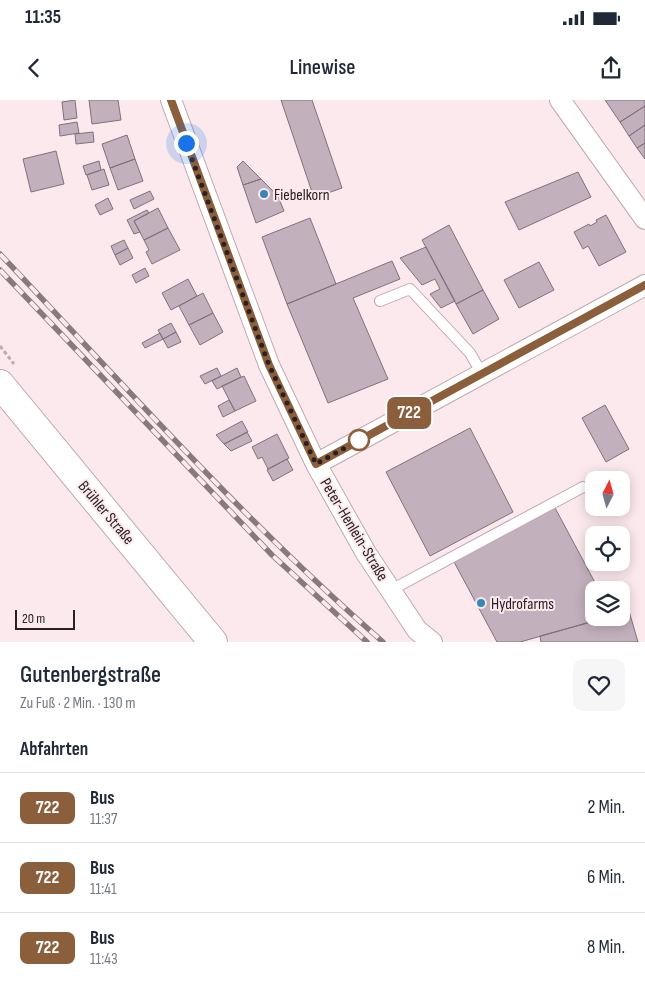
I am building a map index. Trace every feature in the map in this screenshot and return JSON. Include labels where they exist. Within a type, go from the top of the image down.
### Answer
[{"type":"main road","name":"Brühler Straße","points":[[0,384],[213,642]]},
{"type":"street","name":"Peter-Henlein-Straße","points":[[171,100],[269,365],[316,464],[361,545],[416,630],[432,642]]},
{"type":"street","points":[[560,100],[645,219]]},
{"type":"street","points":[[316,464],[645,285]]},
{"type":"lane","points":[[380,301],[410,289],[465,348],[482,374]]},
{"type":"lane","points":[[391,590],[583,487]]},
{"type":"building","points":[[75,100],[77,118],[64,120],[62,102]]},
{"type":"building","points":[[89,100],[118,100],[121,120],[92,124]]},
{"type":"building","points":[[281,100],[312,100],[342,188],[314,198]]},
{"type":"building","points":[[605,100],[645,100],[645,106],[620,122]]},
{"type":"building","points":[[645,106],[645,125],[629,136],[620,122]]},
{"type":"building","points":[[77,122],[79,133],[60,136],[59,125]]},
{"type":"building","points":[[645,125],[645,143],[637,148],[629,136]]},
{"type":"building","points":[[93,132],[94,142],[76,144],[75,134]]},
{"type":"building","points":[[127,135],[135,159],[110,168],[102,144]]},
{"type":"building","points":[[645,143],[645,159],[637,148]]},
{"type":"building","points":[[56,151],[64,184],[31,192],[23,159]]},
{"type":"building","points":[[135,159],[143,181],[118,190],[110,168]]},
{"type":"building","points":[[99,161],[101,170],[86,175],[83,166]]},
{"type":"building","points":[[243,161],[261,179],[243,185],[237,167]]},
{"type":"building","points":[[104,169],[109,185],[92,190],[87,175]]},
{"type":"building","points":[[578,172],[591,197],[519,230],[505,202]]},
{"type":"building","points":[[261,179],[278,196],[284,211],[256,223],[243,185]]},
{"type":"building","points":[[150,191],[154,199],[134,209],[130,200]]},
{"type":"building","points":[[108,198],[113,209],[100,215],[95,205]]},
{"type":"building","points":[[158,208],[168,228],[144,240],[134,221]]},
{"type":"building","points":[[147,210],[149,213],[134,221],[140,232],[134,234],[127,220]]},
{"type":"building","points":[[606,215],[626,252],[599,266],[588,246],[583,249],[574,232],[589,224],[590,226],[597,222],[596,220]]},
{"type":"building","points":[[310,218],[336,284],[287,304],[262,237]]},
{"type":"building","points":[[449,225],[483,290],[456,304],[422,240]]},
{"type":"building","points":[[168,228],[180,250],[152,264],[146,252],[149,250],[144,240]]},
{"type":"building","points":[[124,240],[128,248],[115,255],[111,246]]},
{"type":"building","points":[[426,247],[455,301],[441,308],[430,294],[440,289],[435,279],[422,285],[400,258]]},
{"type":"building","points":[[128,248],[133,258],[120,265],[115,255]]},
{"type":"building","points":[[392,261],[400,279],[353,298],[388,379],[328,403],[287,304]]},
{"type":"building","points":[[539,262],[554,290],[519,308],[504,280]]},
{"type":"building","points":[[145,268],[149,276],[136,283],[132,275]]},
{"type":"building","points":[[188,279],[197,296],[171,310],[162,293]]},
{"type":"building","points":[[483,290],[499,319],[473,334],[456,304]]},
{"type":"building","points":[[203,293],[213,313],[189,325],[179,306]]},
{"type":"building","points":[[213,313],[223,332],[200,345],[189,325]]},
{"type":"building","points":[[171,323],[176,332],[163,339],[158,330]]},
{"type":"building","points":[[176,332],[181,342],[168,348],[163,339]]},
{"type":"building","points":[[160,333],[163,339],[145,348],[142,343]]},
{"type":"building","points":[[217,368],[221,376],[205,384],[200,376]]},
{"type":"building","points":[[237,368],[241,377],[217,389],[212,381]]},
{"type":"building","points":[[244,376],[256,401],[235,411],[222,386]]},
{"type":"building","points":[[229,400],[235,411],[223,417],[218,406]]},
{"type":"building","points":[[605,405],[629,449],[606,462],[582,418]]},
{"type":"building","points":[[242,421],[248,432],[224,444],[216,435]]},
{"type":"building","points":[[470,428],[513,512],[430,556],[386,472]]},
{"type":"building","points":[[247,432],[252,441],[231,451],[224,444]]},
{"type":"building","points":[[277,434],[289,458],[268,469],[262,457],[258,459],[252,447]]},
{"type":"building","points":[[287,459],[293,470],[273,481],[267,470]]},
{"type":"building","points":[[554,506],[585,564],[585,571],[589,571],[594,581],[585,581],[585,624],[520,642],[497,642],[453,560]]},
{"type":"building","points":[[630,614],[638,642],[541,642],[540,636],[585,624],[585,626],[630,626]]},
{"type":"railway","points":[[0,254],[235,502],[332,597],[383,642]]},
{"type":"railway","points":[[0,270],[272,555],[367,642]]},
{"type":"bus line","name":"722","points":[[171,100],[269,365],[316,464],[645,285]]},
{"type":"place","name":"Fiebelkorn","points":[[264,194]]},
{"type":"place","name":"Hydrofarms","points":[[481,603]]},
{"type":"route","points":[[186,143],[269,365],[316,464],[359,440]]}]
